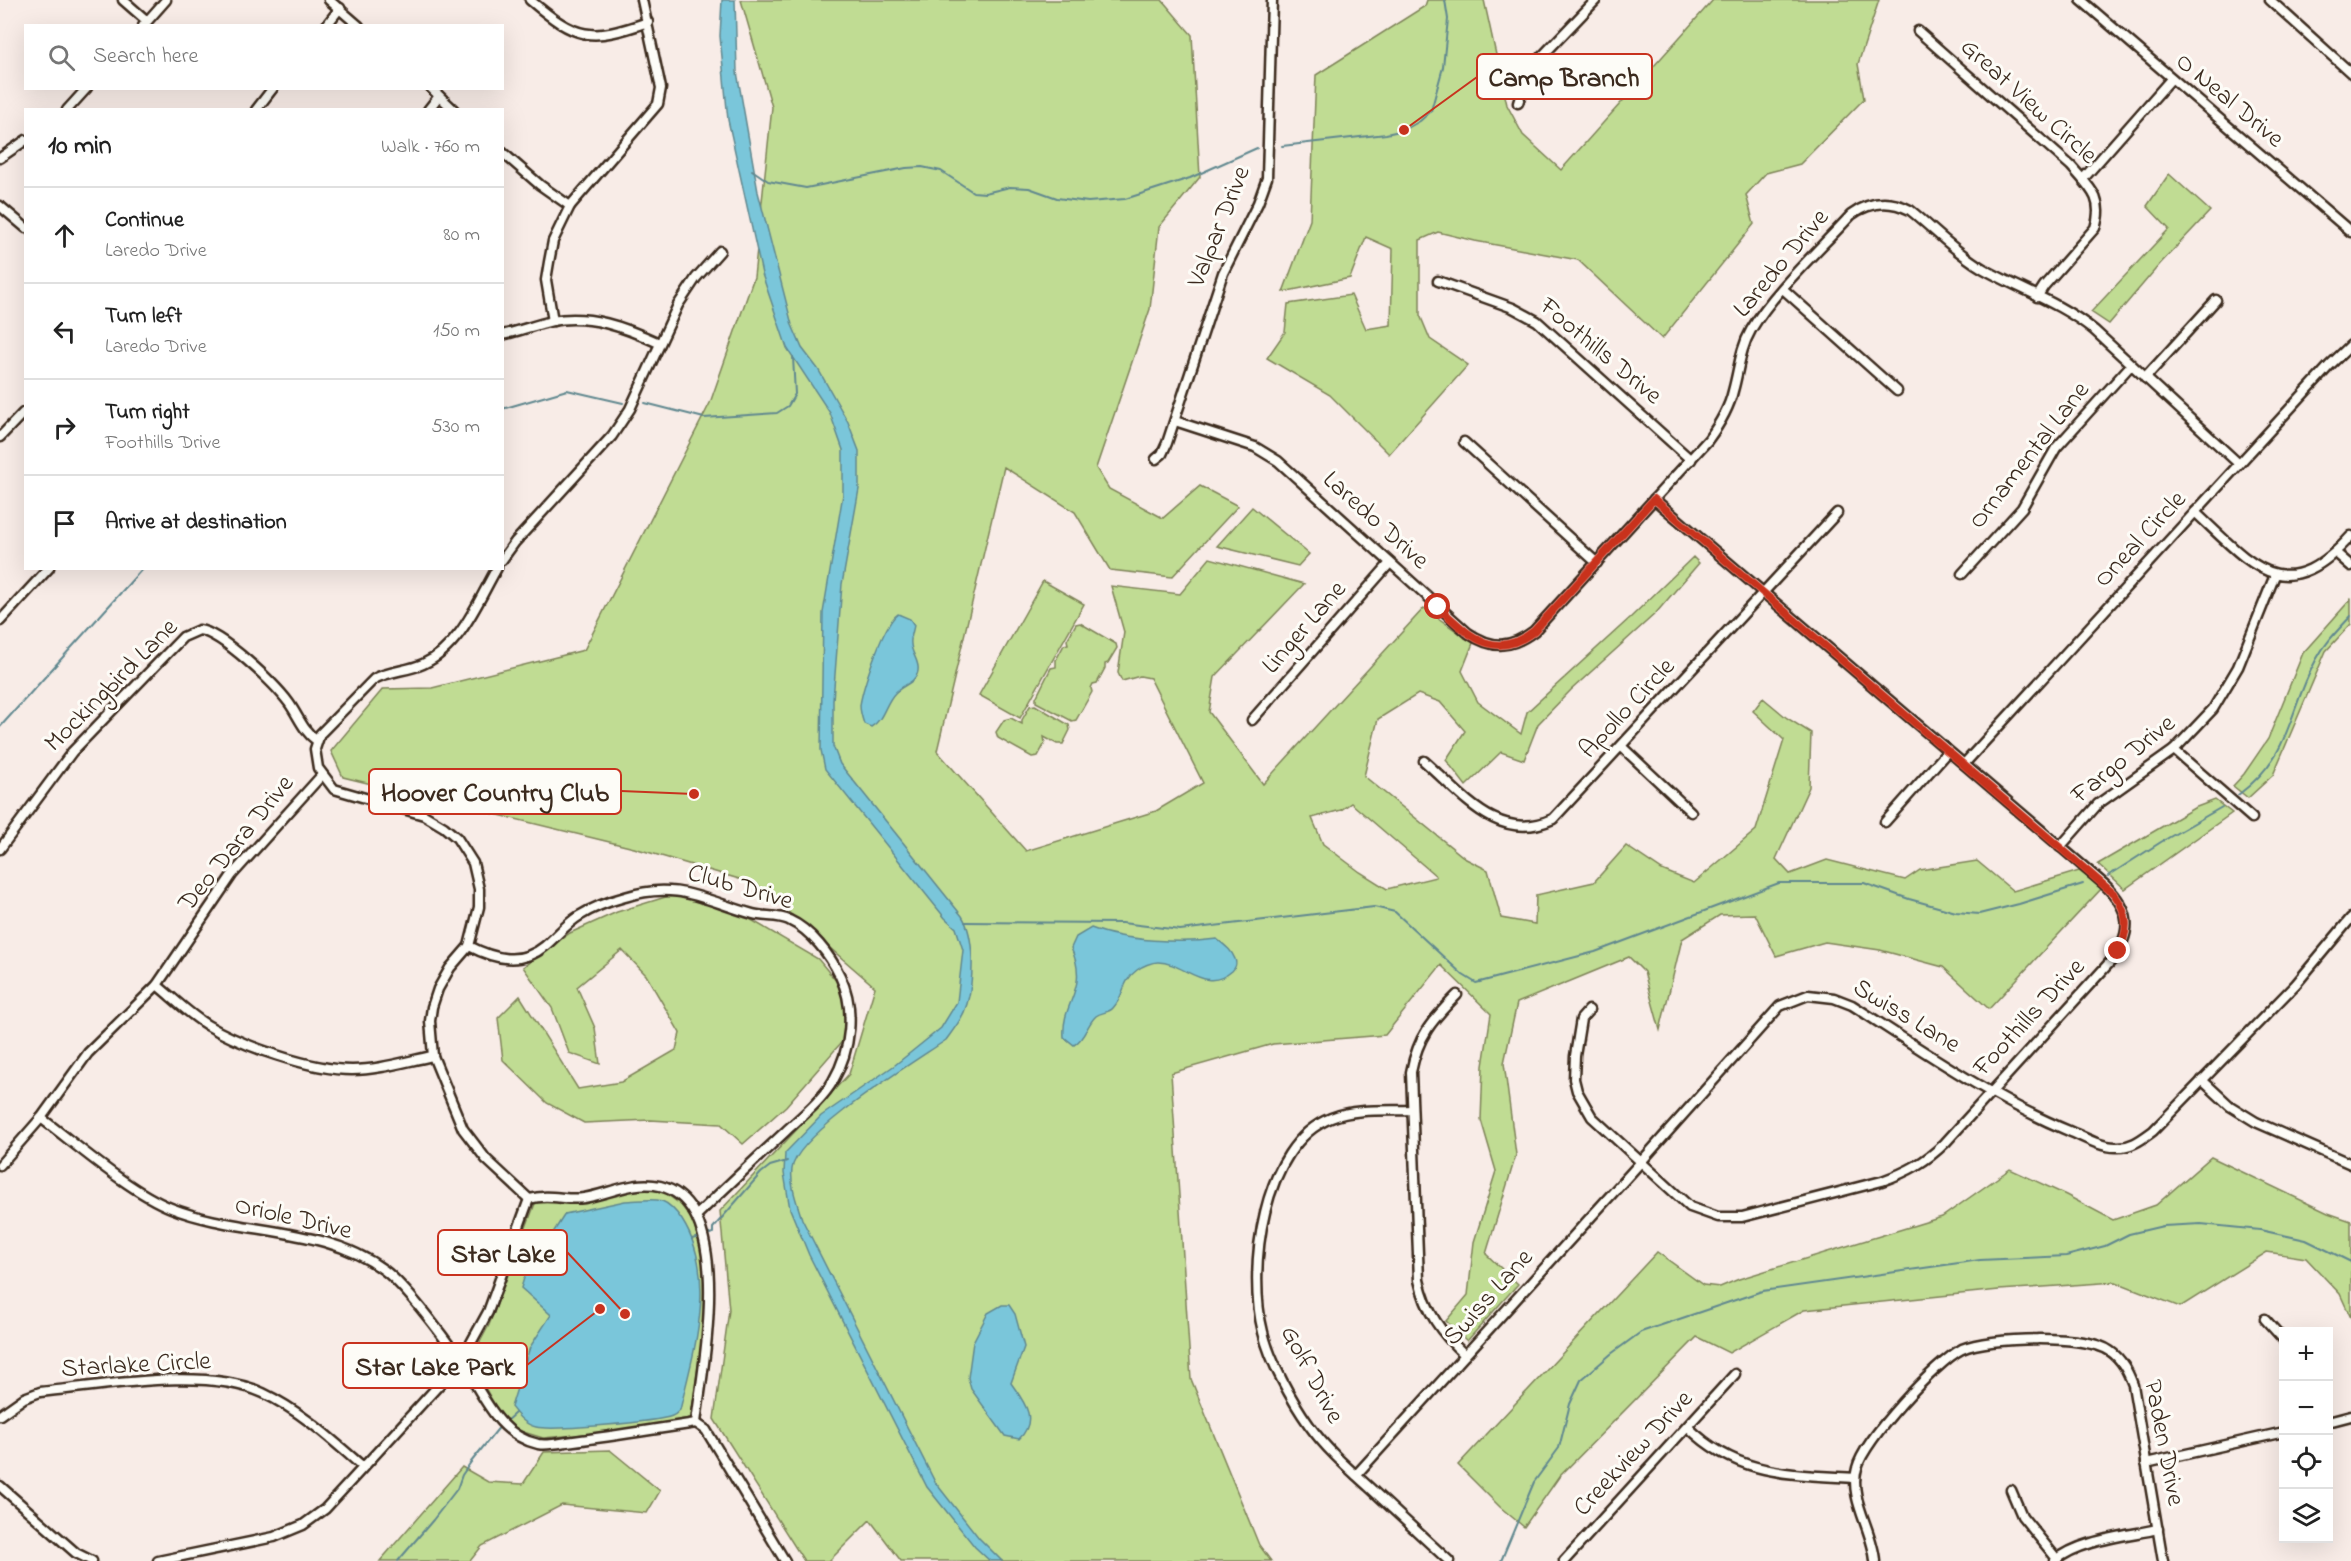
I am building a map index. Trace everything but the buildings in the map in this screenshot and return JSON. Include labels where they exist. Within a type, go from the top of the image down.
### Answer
[{"type":"street","points":[[123,0],[145,23],[166,0]]},
{"type":"street","points":[[329,0],[357,24]]},
{"type":"street","points":[[530,0],[558,24],[591,35],[607,34],[648,22]]},
{"type":"street","points":[[553,321],[546,280],[553,241],[570,206],[658,104],[662,88],[642,0]]},
{"type":"street","name":"Valpar Drive","points":[[1156,459],[1162,454],[1175,422],[1223,273],[1258,203],[1267,178],[1272,0]]},
{"type":"street","points":[[1518,103],[1528,71],[1596,0]]},
{"type":"street","name":"O Neal Drive","points":[[2081,0],[2351,232]]},
{"type":"street","points":[[2270,0],[2351,73]]},
{"type":"street","points":[[328,24],[340,8]]},
{"type":"street","name":"Great View Circle","points":[[1918,31],[2071,166],[2097,199],[2095,228],[2037,297]]},
{"type":"street","points":[[2083,180],[2171,79]]},
{"type":"street","points":[[69,108],[85,90]]},
{"type":"street","points":[[258,108],[271,90]]},
{"type":"street","points":[[433,90],[452,108]]},
{"type":"street","points":[[430,108],[439,96]]},
{"type":"street","points":[[0,158],[24,141]]},
{"type":"street","points":[[504,154],[540,185],[570,206]]},
{"type":"street","name":"Laredo Drive","points":[[1175,422],[1264,452],[1278,461],[1467,633],[1480,641],[1502,645],[1522,640],[1534,631],[1597,563],[1713,433],[1733,392],[1743,348],[1767,307],[1851,215],[1869,204],[1881,202],[1899,205],[1910,210],[1968,259],[2037,297],[2075,314],[2239,464]]},
{"type":"street","points":[[0,206],[24,226]]},
{"type":"street","points":[[504,557],[515,542],[612,436],[630,409],[678,305],[696,278],[720,251]]},
{"type":"street","name":"Foothills Drive","points":[[1438,281],[1513,308],[1537,321],[1691,460]]},
{"type":"street","points":[[1783,289],[1897,391]]},
{"type":"street","points":[[2145,378],[2216,300]]},
{"type":"street","points":[[504,334],[553,321],[598,321],[625,327],[659,343]]},
{"type":"street","name":"Oneal Circle","points":[[1964,764],[2330,365],[2351,345]]},
{"type":"street","name":"Ornamental Lane","points":[[1962,574],[2022,508],[2056,448],[2131,365]]},
{"type":"street","points":[[0,437],[23,412]]},
{"type":"street","points":[[1464,442],[1597,563]]},
{"type":"street","name":"Foothills Drive","points":[[1589,1010],[1581,1019],[1574,1080],[1577,1091],[1592,1117],[1680,1200],[1698,1211],[1718,1217],[1742,1217],[1904,1173],[1932,1155],[2111,961],[2124,941],[2127,931],[2124,912],[2114,894],[1654,499]]},
{"type":"street","points":[[2195,512],[2244,558],[2262,570],[2275,575],[2304,572],[2324,562],[2336,553],[2351,536]]},
{"type":"street","name":"Apollo Circle","points":[[1424,761],[1496,822],[1519,828],[1532,827],[1554,819],[1837,513]]},
{"type":"street","points":[[2336,553],[2351,566]]},
{"type":"street","name":"Linger Lane","points":[[1252,720],[1389,563]]},
{"type":"street","points":[[0,621],[47,570]]},
{"type":"street","points":[[322,775],[315,759],[320,734],[374,679],[384,674],[423,664],[442,653],[461,629],[496,570]]},
{"type":"street","name":"Fargo Drive","points":[[2060,848],[2098,804],[2174,750],[2206,718],[2228,686],[2243,657],[2275,575]]},
{"type":"street","name":"Mockingbird Lane","points":[[0,849],[72,752],[183,637],[200,630],[216,636],[260,673],[290,704],[308,734],[317,741]]},
{"type":"street","points":[[1622,747],[1691,812]]},
{"type":"street","points":[[2174,750],[2252,818]]},
{"type":"street","points":[[1885,822],[1948,751]]},
{"type":"street","name":"Deo Dara Drive","points":[[0,1165],[41,1118],[88,1053],[157,985],[232,875],[322,775],[334,789],[424,815],[456,837],[473,863],[480,889],[478,908],[469,946],[450,968],[438,989],[432,1007],[430,1021],[433,1056],[463,1129],[486,1159],[529,1199]]},
{"type":"street","name":"Club Drive","points":[[469,946],[487,955],[519,959],[543,948],[578,916],[626,896],[658,890],[699,895],[754,914],[789,920],[811,936],[834,963],[846,989],[850,1007],[849,1030],[842,1062],[832,1083],[806,1112],[697,1215]]},
{"type":"street","name":"Swiss Lane","points":[[1356,1475],[1780,1006],[1808,995],[1834,998],[1852,1005],[1990,1092],[2041,1119],[2095,1142],[2118,1148],[2143,1138],[2202,1080],[2296,984],[2351,918]]},
{"type":"street","points":[[157,985],[205,1024],[226,1035],[243,1043],[320,1066],[351,1070],[374,1068],[433,1056]]},
{"type":"street","points":[[1457,995],[1432,1020],[1420,1039],[1411,1072],[1421,1290],[1429,1312],[1440,1330],[1465,1355]]},
{"type":"street","points":[[2202,1080],[2230,1106],[2256,1122],[2351,1164]]},
{"type":"street","name":"Golf Drive","points":[[1412,1110],[1342,1115],[1330,1118],[1304,1136],[1282,1167],[1266,1209],[1260,1242],[1257,1297],[1259,1318],[1268,1347],[1311,1427],[1328,1449],[1449,1561]]},
{"type":"street","name":"Oriole Drive","points":[[41,1118],[133,1187],[170,1208],[219,1223],[314,1240],[351,1250],[384,1270],[404,1290],[461,1361],[493,1413],[514,1435],[540,1444],[696,1423]]},
{"type":"street","points":[[158,1561],[274,1537],[303,1525],[325,1509],[362,1466],[461,1361],[488,1312],[529,1199],[544,1195],[582,1198],[640,1185],[662,1186],[680,1197],[697,1215],[706,1244],[710,1293],[696,1423],[706,1430],[785,1561]]},
{"type":"street","points":[[2265,1319],[2279,1335]]},
{"type":"street","name":"Paden Drive","points":[[1855,1478],[1860,1459],[1874,1436],[1936,1368],[1963,1349],[1991,1341],[2082,1341],[2110,1351],[2123,1364],[2133,1385],[2163,1561]]},
{"type":"street","name":"Creekview Drive","points":[[1564,1561],[1735,1374]]},
{"type":"street","name":"Starlake Circle","points":[[0,1415],[24,1398],[40,1392],[151,1381],[203,1380],[232,1383],[262,1392],[308,1419],[362,1466]]},
{"type":"street","points":[[2333,1421],[2351,1416]]},
{"type":"street","points":[[1688,1427],[1721,1454],[1754,1468],[1784,1473],[1855,1478],[1857,1495],[1873,1545],[1875,1561]]},
{"type":"street","points":[[2146,1463],[2279,1433]]},
{"type":"street","points":[[0,1486],[76,1553],[92,1561]]},
{"type":"street","points":[[2012,1490],[2022,1516],[2056,1560],[2083,1546],[2158,1529]]},
{"type":"green space","points":[[741,0],[1162,0],[1192,35],[1200,177],[1159,227],[1150,309],[1096,468],[1109,489],[1163,518],[1200,486],[1238,506],[1172,577],[1110,570],[1075,512],[1004,467],[937,751],[1026,851],[1156,811],[1203,783],[1150,678],[1140,676],[1122,681],[1118,673],[1124,632],[1111,586],[1180,594],[1210,558],[1304,584],[1215,677],[1209,712],[1263,784],[1424,608],[1473,643],[1462,671],[1478,702],[1521,734],[1527,712],[1693,557],[1699,563],[1656,613],[1571,690],[1538,724],[1524,760],[1501,752],[1466,786],[1446,760],[1465,731],[1440,702],[1418,694],[1378,719],[1364,776],[1466,859],[1488,870],[1501,918],[1535,924],[1536,895],[1594,882],[1626,846],[1662,870],[1694,883],[1756,830],[1784,740],[1753,711],[1763,698],[1787,718],[1811,733],[1809,787],[1776,859],[1790,874],[1827,860],[1905,880],[1920,870],[1977,861],[2013,891],[2079,871],[2102,888],[1989,1009],[1943,967],[1880,950],[1825,942],[1776,956],[1755,914],[1720,915],[1682,939],[1660,1030],[1644,972],[1629,957],[1517,1003],[1504,1063],[1516,1155],[1486,1254],[1518,1284],[1467,1341],[1446,1321],[1468,1295],[1474,1242],[1496,1171],[1481,1120],[1483,1066],[1491,1014],[1441,965],[1385,1035],[1273,1044],[1171,1073],[1191,1379],[1259,1545],[1271,1561],[901,1561],[870,1520],[829,1561],[804,1561],[714,1419],[729,1310],[720,1211],[849,1074],[875,987],[756,884],[634,848],[343,777],[331,751],[383,689],[432,688],[584,650],[710,403],[754,277],[772,107]],"holes":[[[1351,803],[1436,876],[1387,889],[1323,844],[1312,818],[1341,810]]]},
{"type":"green space","points":[[1427,0],[1484,0],[1507,105],[1523,135],[1561,170],[1713,0],[1879,0],[1858,64],[1864,99],[1800,164],[1766,173],[1746,195],[1754,224],[1662,339],[1578,260],[1438,232],[1420,240],[1420,315],[1430,339],[1468,365],[1389,454],[1330,395],[1267,358],[1285,332],[1288,304],[1351,295],[1366,329],[1391,325],[1393,249],[1366,237],[1350,278],[1283,292],[1310,220],[1316,75],[1425,6]]},
{"type":"green space","points":[[2169,174],[2210,211],[2160,264],[2109,324],[2091,312],[2169,229],[2147,206]]},
{"type":"green space","points":[[1252,507],[1309,554],[1298,566],[1217,546]]},
{"type":"green space","points":[[1043,581],[1084,604],[1020,718],[979,695]]},
{"type":"green space","points":[[2351,599],[2351,624],[2326,651],[2273,775],[2248,798],[2233,786],[2268,739],[2303,653]]},
{"type":"green space","points":[[1080,623],[1116,644],[1117,648],[1105,664],[1097,683],[1093,684],[1092,692],[1076,720],[1072,721],[1036,702],[1036,698],[1051,668],[1056,667],[1056,660],[1064,645],[1068,644],[1067,640],[1076,624]]},
{"type":"green space","points":[[1035,705],[1069,725],[1070,730],[1063,744],[1057,744],[1044,737],[1045,743],[1038,756],[1032,757],[998,738],[996,732],[1004,720],[1011,718],[1022,724],[1030,706]]},
{"type":"green space","points":[[2215,800],[2232,813],[2125,889],[2098,864],[2194,808]]},
{"type":"green space","points":[[685,891],[748,918],[818,959],[852,1000],[847,1036],[786,1106],[743,1144],[721,1124],[650,1120],[584,1123],[547,1103],[503,1060],[498,1018],[520,996],[578,1089],[621,1082],[676,1050],[680,1033],[646,975],[622,950],[577,987],[595,1028],[600,1064],[569,1053],[552,1008],[523,967],[570,933],[617,912]]},
{"type":"green space","points":[[2211,1157],[2328,1213],[2351,1221],[2351,1318],[2340,1294],[2306,1258],[2267,1252],[2180,1307],[2116,1282],[1999,1290],[1804,1310],[1729,1353],[1697,1337],[1559,1477],[1524,1527],[1500,1507],[1458,1465],[1657,1252],[1703,1285],[1720,1287],[1739,1279],[1942,1217],[2010,1169],[2113,1220],[2156,1205]]},
{"type":"green space","points":[[640,1188],[664,1192],[681,1205],[693,1221],[701,1250],[708,1292],[691,1418],[608,1432],[543,1438],[520,1431],[507,1422],[497,1409],[470,1361],[489,1325],[536,1201],[584,1202]]},
{"type":"green space","points":[[610,1450],[660,1491],[647,1513],[562,1505],[482,1546],[470,1561],[380,1561],[462,1467],[488,1482],[523,1484],[544,1452]]},
{"type":"water","points":[[722,0],[735,0],[737,72],[758,192],[792,325],[802,348],[818,369],[848,422],[859,451],[859,489],[842,584],[833,700],[833,746],[840,764],[962,916],[969,935],[972,959],[967,1004],[961,1019],[946,1040],[884,1081],[813,1137],[798,1154],[792,1169],[793,1188],[802,1219],[935,1482],[979,1538],[1002,1561],[990,1561],[975,1547],[927,1487],[809,1255],[790,1209],[784,1173],[785,1153],[821,1116],[895,1065],[941,1028],[957,1002],[963,950],[956,928],[945,918],[825,769],[821,750],[823,613],[843,494],[843,450],[830,413],[787,348],[762,274],[728,120],[720,36]]},
{"type":"water","points":[[898,614],[910,619],[914,625],[911,642],[918,671],[912,681],[895,693],[879,720],[871,727],[864,724],[860,705],[862,696],[880,642],[892,620]]},
{"type":"water","points":[[1091,928],[1136,939],[1187,941],[1217,939],[1231,952],[1236,965],[1222,978],[1213,980],[1195,976],[1168,963],[1156,962],[1144,966],[1128,979],[1113,1008],[1096,1016],[1081,1039],[1074,1045],[1064,1037],[1066,1014],[1078,975],[1071,948],[1076,937]]},
{"type":"water","points":[[625,1201],[665,1202],[680,1218],[693,1242],[699,1265],[700,1314],[680,1410],[673,1416],[626,1423],[561,1428],[532,1426],[511,1407],[530,1347],[551,1315],[521,1288],[524,1278],[565,1214]]},
{"type":"water","points":[[1002,1305],[1009,1305],[1015,1314],[1024,1347],[1011,1383],[1025,1404],[1029,1418],[1025,1432],[1019,1439],[1005,1436],[971,1389],[968,1378],[973,1342],[988,1313]]},
{"type":"waterway","points":[[1282,146],[1386,134],[1404,130],[1420,121],[1431,111],[1443,67],[1448,19],[1445,0]]},
{"type":"waterway","points":[[752,170],[768,181],[806,188],[906,168],[922,167],[941,171],[973,192],[985,193],[1010,187],[1029,188],[1057,198],[1088,202],[1125,199],[1190,178],[1257,148]]},
{"type":"waterway","points":[[645,403],[704,418],[777,413],[788,406],[795,394],[793,357]]},
{"type":"waterway","points":[[504,408],[567,390],[623,403]]},
{"type":"waterway","points":[[0,727],[141,570]]},
{"type":"waterway","points":[[2238,795],[2256,780],[2269,764],[2287,732],[2316,660],[2328,642],[2351,616]]},
{"type":"waterway","points":[[2108,876],[2222,807]]},
{"type":"waterway","points":[[965,922],[1122,923],[1180,930],[1374,907],[1395,912],[1463,975],[1476,983],[1595,952],[1779,883],[1864,883],[1956,912],[1979,914],[2083,884]]},
{"type":"waterway","points":[[692,1239],[713,1233],[713,1228],[761,1173],[770,1166],[787,1161]]},
{"type":"waterway","points":[[1501,1561],[1534,1482],[1559,1448],[1570,1404],[1581,1380],[1641,1332],[1762,1291],[1980,1260],[2066,1256],[2105,1246],[2129,1234],[2163,1226],[2201,1224],[2260,1230],[2306,1240],[2351,1262]]},
{"type":"waterway","points":[[505,1422],[515,1413]]},
{"type":"waterway","points":[[398,1561],[457,1489],[462,1475],[501,1425]]},
{"type":"place","name":"Camp Branch","points":[[1404,130]]},
{"type":"place","name":"Hoover Country Club","points":[[694,794]]},
{"type":"place","name":"Star Lake Park","points":[[600,1309]]},
{"type":"place","name":"Star Lake","points":[[625,1314]]},
{"type":"route","points":[[1438,607],[1467,633],[1480,641],[1502,645],[1522,640],[1534,631],[1654,499],[2104,884],[2121,903],[2127,919],[2127,931],[2118,951]]}]
